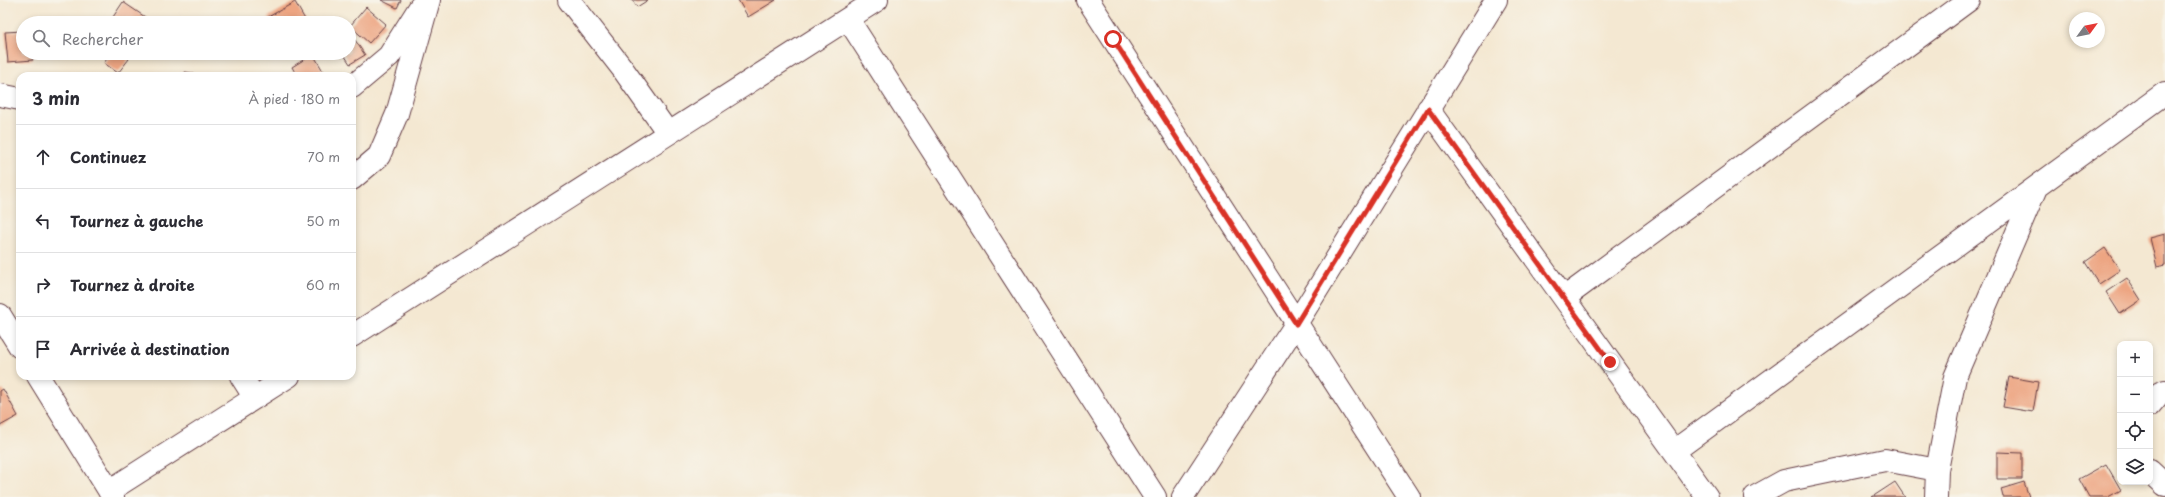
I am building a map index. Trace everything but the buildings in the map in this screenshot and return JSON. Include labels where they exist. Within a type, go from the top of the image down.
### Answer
[{"type":"street","points":[[356,84],[389,56],[424,0]]},
{"type":"street","points":[[356,176],[379,156],[397,114],[430,0]]},
{"type":"street","points":[[570,0],[622,68],[668,133]]},
{"type":"street","points":[[356,333],[877,0]]},
{"type":"street","points":[[1088,0],[1409,497]]},
{"type":"street","points":[[1183,497],[1296,324],[1496,0]]},
{"type":"street","points":[[1564,298],[1969,0]]},
{"type":"street","points":[[848,19],[1155,497]]},
{"type":"street","points":[[1674,451],[2165,93]]},
{"type":"street","points":[[0,95],[16,98]]},
{"type":"street","points":[[1428,109],[1707,497]]},
{"type":"street","points":[[1936,497],[1937,470],[1955,377],[2036,187]]},
{"type":"street","points":[[0,315],[16,341]]},
{"type":"street","points":[[40,380],[111,494],[283,380]]},
{"type":"street","points":[[243,380],[255,398]]},
{"type":"street","points":[[2153,401],[2160,393],[2165,391]]},
{"type":"street","points":[[1755,497],[1784,482],[1885,460],[1937,470]]},
{"type":"street","points":[[2153,474],[2165,485]]},
{"type":"route","points":[[1113,39],[1296,324],[1428,109],[1610,362]]}]
